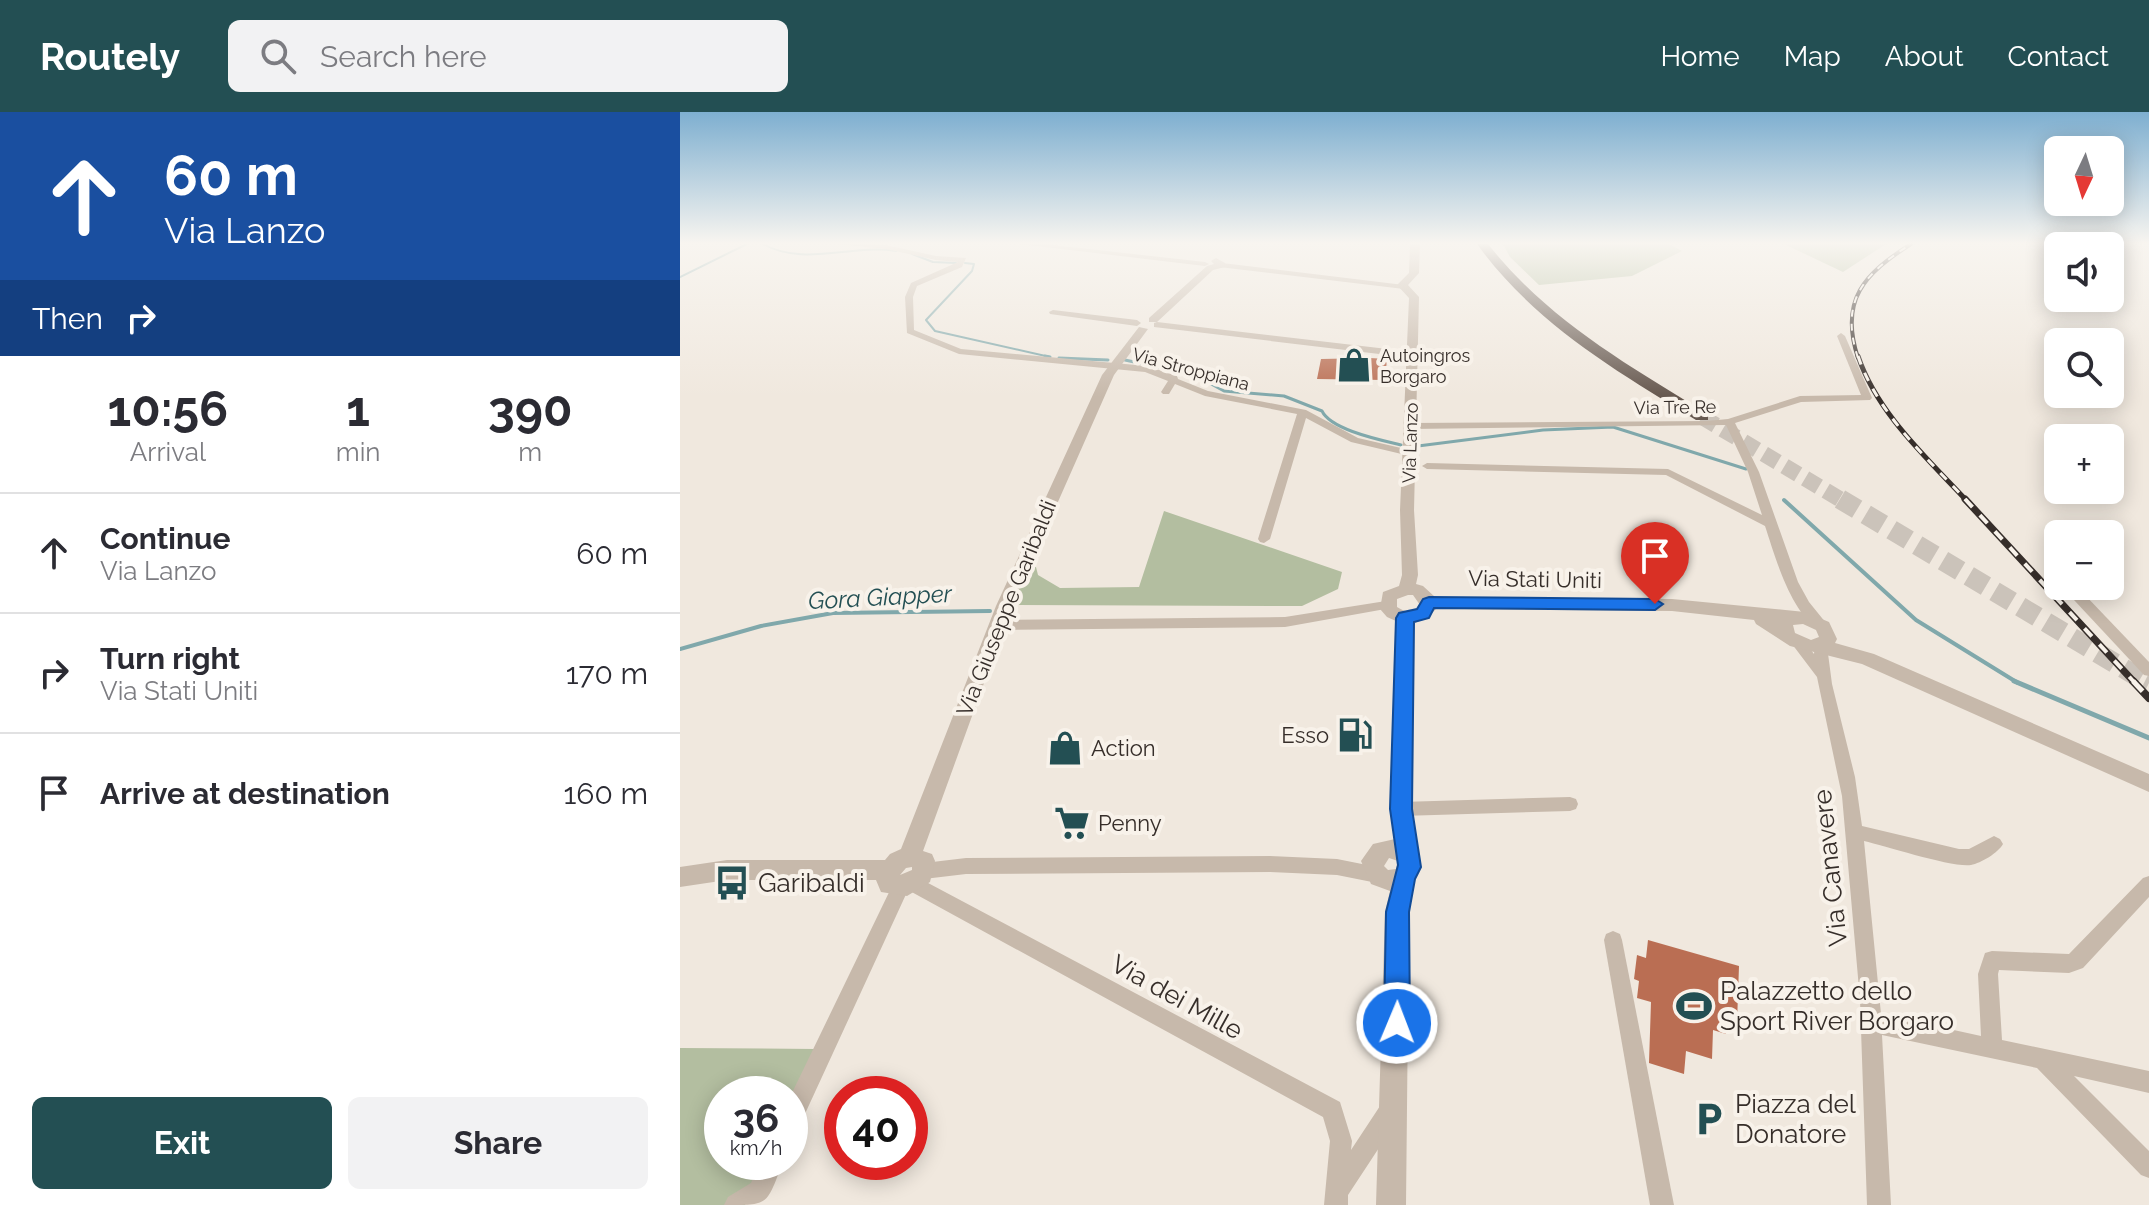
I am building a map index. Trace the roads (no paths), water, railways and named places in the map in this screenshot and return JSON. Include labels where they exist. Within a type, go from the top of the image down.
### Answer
[{"type":"highway","points":[[1526,295],[1600,354],[1706,415],[1608,351],[1537,295]]},
{"type":"street","name":"Via Stroppiana","points":[[910,295],[910,331],[959,351],[1020,359],[1114,365],[1174,378],[1205,393],[1303,412],[1355,440],[1410,453]]},
{"type":"street","points":[[1155,323],[1183,295]]},
{"type":"street","name":"Via Lanzo","points":[[1406,589],[1410,575],[1414,295]]},
{"type":"street","points":[[1053,312],[1140,326],[1155,323],[1413,355]]},
{"type":"street","name":"Via Giuseppe Garibaldi","points":[[808,1083],[907,874],[999,616],[1114,365],[1140,326]]},
{"type":"street","name":"Via Tre Re","points":[[1411,426],[1729,422],[1800,399],[1867,398],[1841,336]]},
{"type":"street","points":[[1166,392],[1174,378]]},
{"type":"street","points":[[1264,539],[1303,412]]},
{"type":"street","points":[[1729,422],[1745,446],[1796,594],[1822,636]]},
{"type":"street","points":[[1427,466],[1668,472],[1773,525]]},
{"type":"street","points":[[1406,589],[1422,592],[1429,603],[1423,614],[1405,618],[1391,612],[1386,605],[1391,594],[1406,589]]},
{"type":"street","points":[[1793,629],[1796,594]]},
{"type":"street","points":[[2082,600],[2149,671]]},
{"type":"street","name":"Via Stati Uniti","points":[[1429,603],[1672,605],[1736,611],[1793,629]]},
{"type":"street","points":[[999,616],[1285,622],[1386,605]]},
{"type":"street","points":[[1391,1205],[1397,912],[1388,866],[1401,809],[1405,618]]},
{"type":"street","points":[[1793,629],[1822,636],[2149,783]]},
{"type":"street","points":[[1793,629],[1822,636]]},
{"type":"street","name":"Via Canavere","points":[[1793,629],[1820,674],[1846,766],[1869,1022],[1879,1205]]},
{"type":"street","name":"Via Canavere","points":[[1820,674],[1822,636]]},
{"type":"street","points":[[1401,809],[1570,804]]},
{"type":"street","points":[[1854,831],[1959,857],[1971,857],[1994,844]]},
{"type":"street","points":[[680,877],[727,870],[907,874],[982,866],[1388,866]]},
{"type":"street","name":"Via dei Mille","points":[[907,874],[1332,1110],[1341,1141],[1337,1198]]},
{"type":"street","points":[[1992,1047],[1988,974],[1992,960],[2069,964],[2076,961],[2149,884]]},
{"type":"street","points":[[1613,940],[1662,1205]]},
{"type":"street","points":[[1869,1022],[2149,1082]]},
{"type":"street","points":[[2040,1057],[2149,1167]]},
{"type":"street","points":[[1337,1198],[1395,1104]]},
{"type":"street","points":[[736,1205],[759,1191],[764,1180]]},
{"type":"waterway","points":[[949,295],[926,320],[935,331],[1050,357],[1045,356]]},
{"type":"waterway","points":[[1059,358],[1108,360]]},
{"type":"waterway","points":[[1125,360],[1195,375],[1224,391],[1284,396],[1322,411],[1327,418],[1346,429],[1401,445]]},
{"type":"waterway","points":[[1418,446],[1543,430],[1613,427],[1746,469]]},
{"type":"waterway","points":[[1784,500],[1916,620],[2016,682]]},
{"type":"waterway","name":"Gora Giapper","points":[[680,649],[761,626],[833,613],[990,611]]},
{"type":"waterway","points":[[2016,682],[2149,738]]},
{"type":"tunnel","points":[[1702,417],[1843,501]]},
{"type":"tunnel","points":[[1840,499],[2148,683]]},
{"type":"tunnel","points":[[2145,681],[2149,683]]},
{"type":"railway","points":[[1858,295],[1852,320],[1858,358]]},
{"type":"railway","points":[[1858,356],[1866,377],[1890,416],[1967,501]]},
{"type":"railway","points":[[1965,499],[2135,683]]},
{"type":"railway","points":[[2133,681],[2149,698]]},
{"type":"place","name":"Autoingros Borgaro","points":[[1354,365]]},
{"type":"place","name":"Esso","points":[[1355,735]]},
{"type":"place","name":"Action","points":[[1065,748]]},
{"type":"place","name":"Penny","points":[[1072,823]]},
{"type":"place","name":"Garibaldi","points":[[732,883]]},
{"type":"place","name":"Palazzetto dello Sport River Borgaro","points":[[1694,1006]]},
{"type":"place","name":"Piazza del Donatore","points":[[1709,1119]]}]
